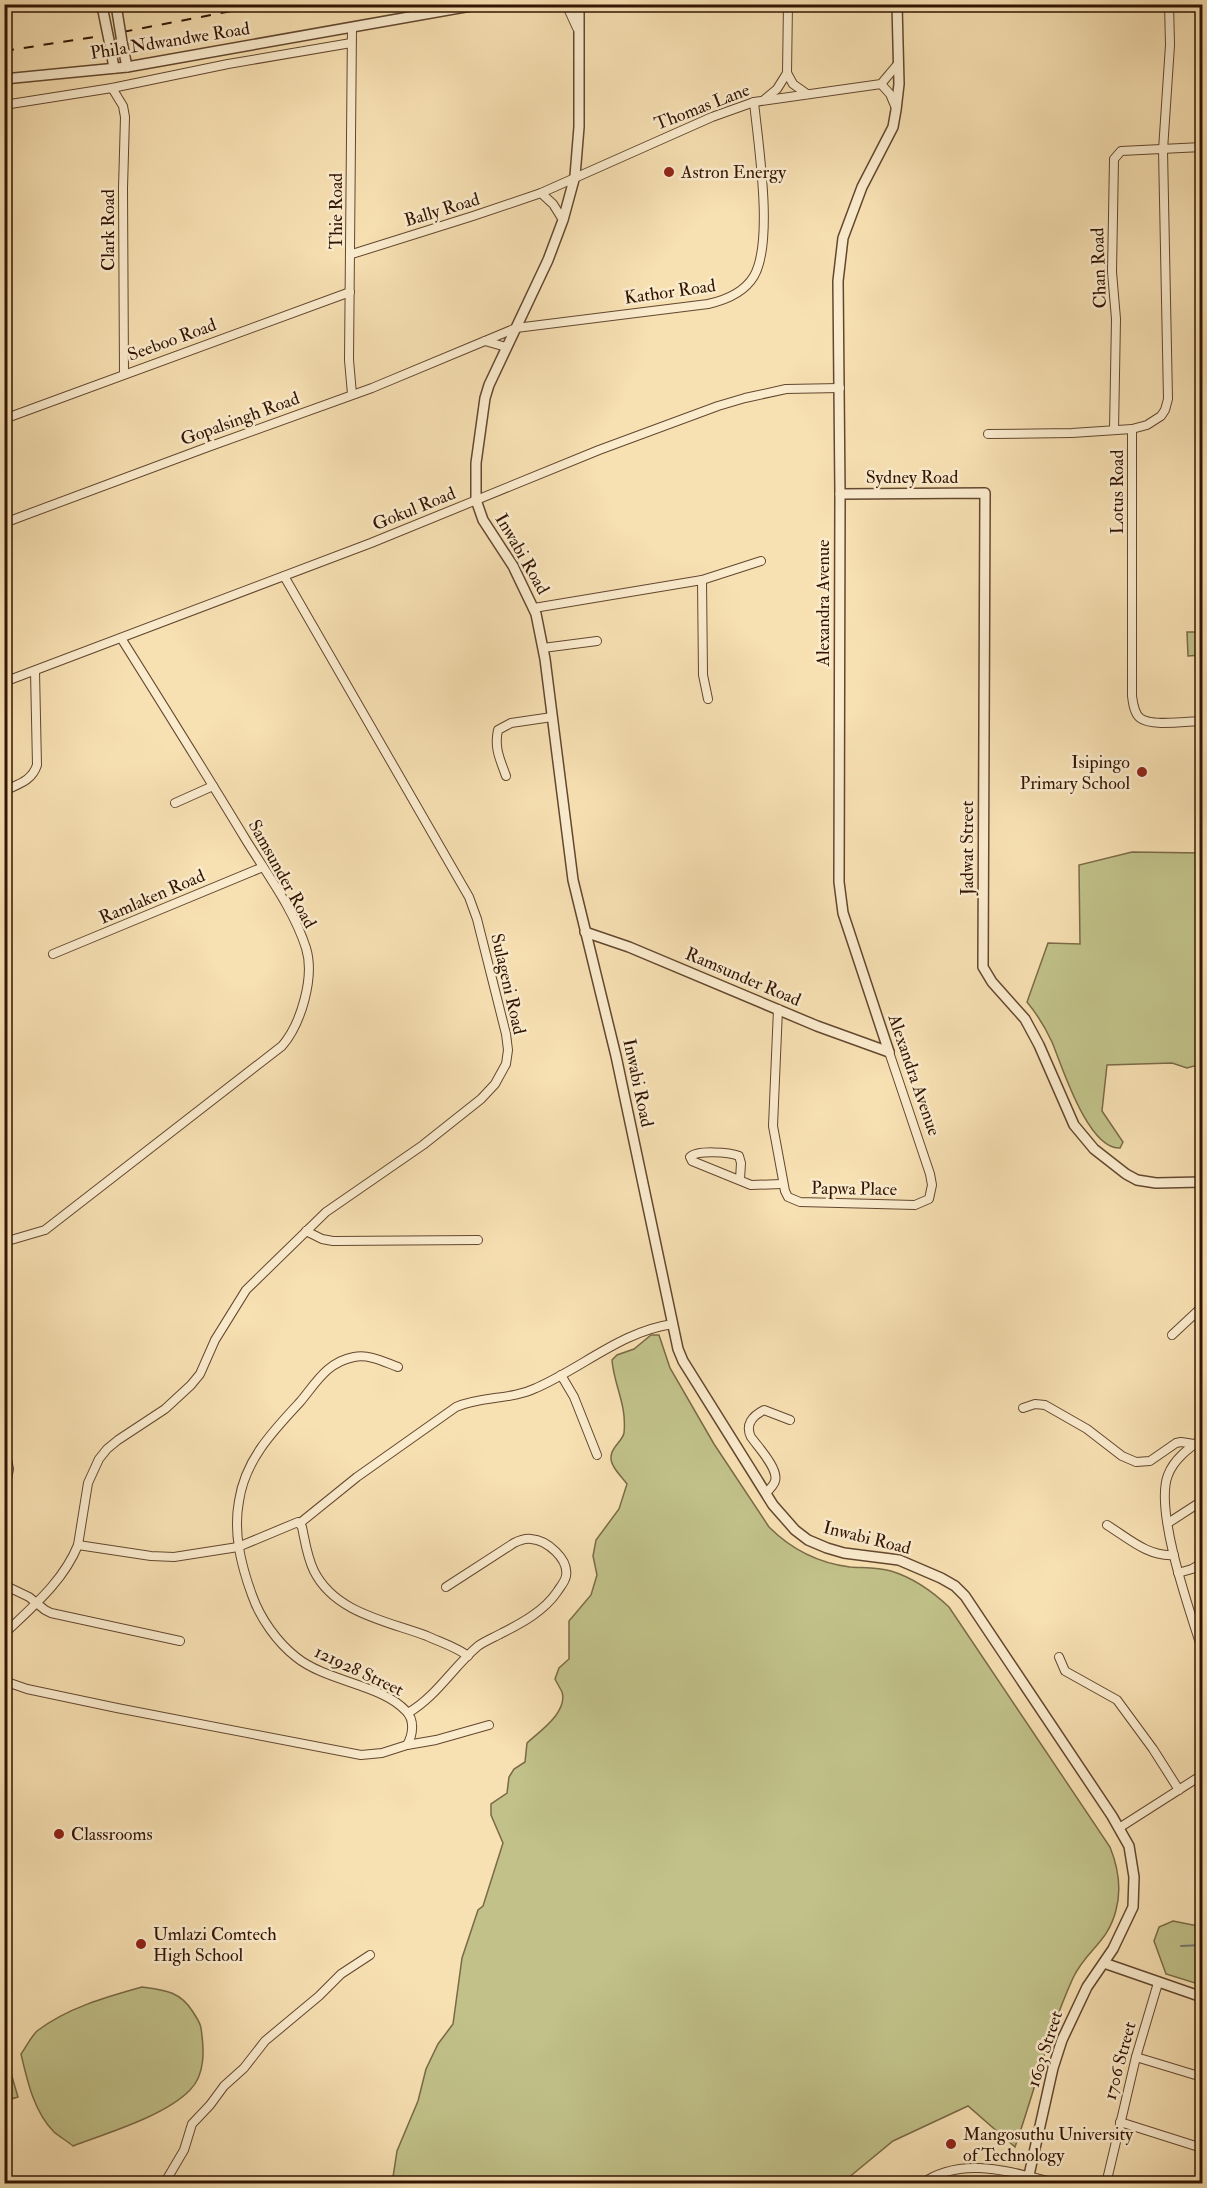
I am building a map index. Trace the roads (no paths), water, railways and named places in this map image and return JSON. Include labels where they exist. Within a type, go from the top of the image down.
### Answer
[{"type":"street","name":"Phila Ndwandwe Road","points":[[4,79],[127,67],[482,4]]},
{"type":"street","name":"Inwabi Road","points":[[567,4],[579,35]]},
{"type":"street","name":"Inwabi Road","points":[[579,4],[579,135],[575,176],[563,220],[548,260],[492,376],[485,399],[476,463],[476,500],[483,520],[504,551],[534,608],[543,648],[573,880],[616,1056],[678,1349],[784,1519],[808,1540],[844,1553],[899,1560],[941,1578],[965,1596],[975,1609],[1129,1846],[1134,1877],[1132,1907],[1122,1932],[1104,1963]]},
{"type":"street","points":[[788,4],[787,73],[793,84],[807,94]]},
{"type":"street","name":"Alexandra Avenue","points":[[897,4],[899,84],[896,110],[892,127],[862,187],[843,238],[838,281],[840,890],[848,929],[930,1174],[932,1185],[929,1199]]},
{"type":"street","name":"Lotus Road","points":[[1169,4],[1170,45],[1163,150],[1168,399],[1161,416],[1147,425],[1132,429],[1132,684],[1134,708],[1140,718],[1150,722],[1203,721]]},
{"type":"street","points":[[102,5],[114,68]]},
{"type":"street","points":[[116,5],[127,67]]},
{"type":"street","name":"Thie Road","points":[[352,27],[349,360],[352,394]]},
{"type":"street","name":"Phila Ndwandwe Road","points":[[4,105],[112,88],[219,66],[351,43]]},
{"type":"street","points":[[896,110],[890,94],[881,84],[897,65]]},
{"type":"street","points":[[765,99],[777,89],[787,73]]},
{"type":"street","name":"Thomas Lane","points":[[575,176],[712,117],[754,102],[881,84]]},
{"type":"street","name":"Clark Road","points":[[112,88],[123,106],[125,117],[124,374]]},
{"type":"street","name":"Kathor Road","points":[[516,328],[708,304],[730,298],[745,287],[753,278],[763,249],[762,187],[754,102]]},
{"type":"street","name":"Chan Road","points":[[1114,430],[1116,330],[1112,272],[1114,159],[1121,151],[1203,147]]},
{"type":"street","name":"Bally Road","points":[[351,254],[541,193],[575,176]]},
{"type":"street","points":[[541,193],[553,204],[563,220]]},
{"type":"street","name":"Seeboo Road","points":[[4,419],[350,292]]},
{"type":"street","name":"Gopalsingh Road","points":[[4,523],[372,387],[516,328]]},
{"type":"street","points":[[485,341],[506,347]]},
{"type":"street","name":"Gokul Road","points":[[4,682],[284,576],[599,450],[735,401],[786,389],[840,388]]},
{"type":"street","points":[[988,434],[1040,434],[1132,429]]},
{"type":"street","name":"Sydney Road","points":[[840,494],[985,494]]},
{"type":"street","name":"Jadwat Street","points":[[985,494],[983,967],[986,974],[1028,1025],[1074,1125],[1081,1135],[1110,1162],[1137,1180],[1156,1183],[1203,1182]]},
{"type":"street","points":[[534,608],[702,580],[761,561]]},
{"type":"street","name":"Sulageni Road","points":[[78,1545],[88,1483],[99,1459],[118,1440],[159,1414],[191,1385],[200,1374],[215,1340],[246,1290],[326,1212],[423,1145],[481,1099],[495,1084],[506,1064],[508,1050],[498,1001],[469,897],[284,576]]},
{"type":"street","points":[[702,580],[703,675],[708,699]]},
{"type":"street","name":"Samsunder Road","points":[[4,1242],[45,1230],[167,1133],[207,1105],[282,1046],[292,1035],[305,1000],[308,971],[306,950],[290,913],[121,638]]},
{"type":"street","points":[[543,648],[597,640]]},
{"type":"street","points":[[4,791],[27,781],[37,765],[35,671]]},
{"type":"street","points":[[506,776],[495,743],[498,730],[511,723],[552,717]]},
{"type":"street","points":[[175,803],[213,786]]},
{"type":"street","name":"Ramlaken Road","points":[[53,954],[263,867]]},
{"type":"street","name":"Ramsunder Road","points":[[585,932],[628,947],[861,1044],[889,1052]]},
{"type":"street","points":[[740,1179],[739,1156],[696,1152],[690,1156],[692,1161],[751,1185],[782,1184],[773,1126],[778,1009]]},
{"type":"street","name":"Papwa Place","points":[[782,1184],[788,1197],[800,1203],[915,1205],[929,1199]]},
{"type":"street","points":[[306,1231],[322,1239],[333,1241],[478,1240]]},
{"type":"street","points":[[1172,1335],[1203,1307]]},
{"type":"street","points":[[4,1634],[38,1603],[68,1565],[78,1545],[151,1556],[174,1557],[238,1547],[295,1522],[300,1523],[357,1477],[456,1407],[468,1402],[526,1392],[636,1334],[658,1326],[673,1324]]},
{"type":"street","name":"121928 Street","points":[[398,1367],[366,1356],[341,1361],[320,1375],[271,1432],[254,1458],[239,1500],[238,1547],[253,1598],[264,1620],[277,1637],[296,1657],[320,1672],[382,1695],[408,1713],[412,1728],[411,1739],[407,1745]]},
{"type":"street","points":[[561,1375],[574,1397],[597,1455]]},
{"type":"street","points":[[1023,1408],[1035,1404],[1045,1405],[1087,1429],[1122,1456],[1136,1462],[1150,1461],[1176,1443],[1194,1444]]},
{"type":"street","points":[[766,1493],[775,1483],[776,1478],[773,1468],[748,1432],[750,1424],[758,1413],[764,1410],[790,1420]]},
{"type":"street","points":[[1203,1439],[1182,1456],[1168,1474],[1165,1487],[1165,1504],[1178,1573],[1203,1648]]},
{"type":"street","points":[[4,1445],[9,1469],[4,1494]]},
{"type":"street","points":[[1168,1523],[1203,1501]]},
{"type":"street","points":[[300,1523],[309,1560],[315,1573],[331,1593],[344,1604],[367,1616],[434,1639],[468,1656]]},
{"type":"street","points":[[1107,1525],[1146,1551],[1163,1556],[1174,1555]]},
{"type":"street","points":[[408,1713],[426,1701],[480,1645],[516,1627],[546,1606],[563,1584],[566,1569],[554,1551],[534,1539],[524,1538],[446,1587]]},
{"type":"street","points":[[1178,1573],[1203,1563]]},
{"type":"street","points":[[4,1585],[38,1603],[45,1610],[57,1614],[180,1641]]},
{"type":"street","points":[[1059,1658],[1065,1671],[1117,1701],[1153,1749],[1179,1790]]},
{"type":"street","points":[[4,1681],[27,1689],[117,1708],[361,1755],[382,1753],[489,1725]]},
{"type":"street","points":[[1119,1828],[1203,1775]]},
{"type":"street","points":[[164,2184],[184,2150],[192,2124],[224,2086],[244,2068],[260,2046],[319,1996],[341,1974],[370,1954]]},
{"type":"street","points":[[1104,1963],[1203,1997]]},
{"type":"street","name":"1603 Street","points":[[1028,2180],[1053,2068],[1062,2040],[1088,1987],[1104,1963]]},
{"type":"street","name":"1706 Street","points":[[1106,2184],[1136,2057],[1158,1983]]},
{"type":"street","points":[[1136,2057],[1203,2077]]},
{"type":"street","points":[[1120,2122],[1201,2146]]},
{"type":"street","points":[[921,2184],[931,2176],[945,2170],[975,2166],[1028,2180],[1060,2184]]},
{"type":"waterway","points":[[1181,1946],[1202,1945]]},
{"type":"railway","points":[[4,51],[107,35],[268,4]]},
{"type":"place","name":"Astron Energy","points":[[669,172]]},
{"type":"place","name":"Isipingo Primary School","points":[[1142,772]]},
{"type":"place","name":"Classrooms","points":[[59,1834]]},
{"type":"place","name":"Umlazi Comtech High School","points":[[141,1944]]},
{"type":"place","name":"Mangosuthu University of Technology","points":[[951,2144]]}]
